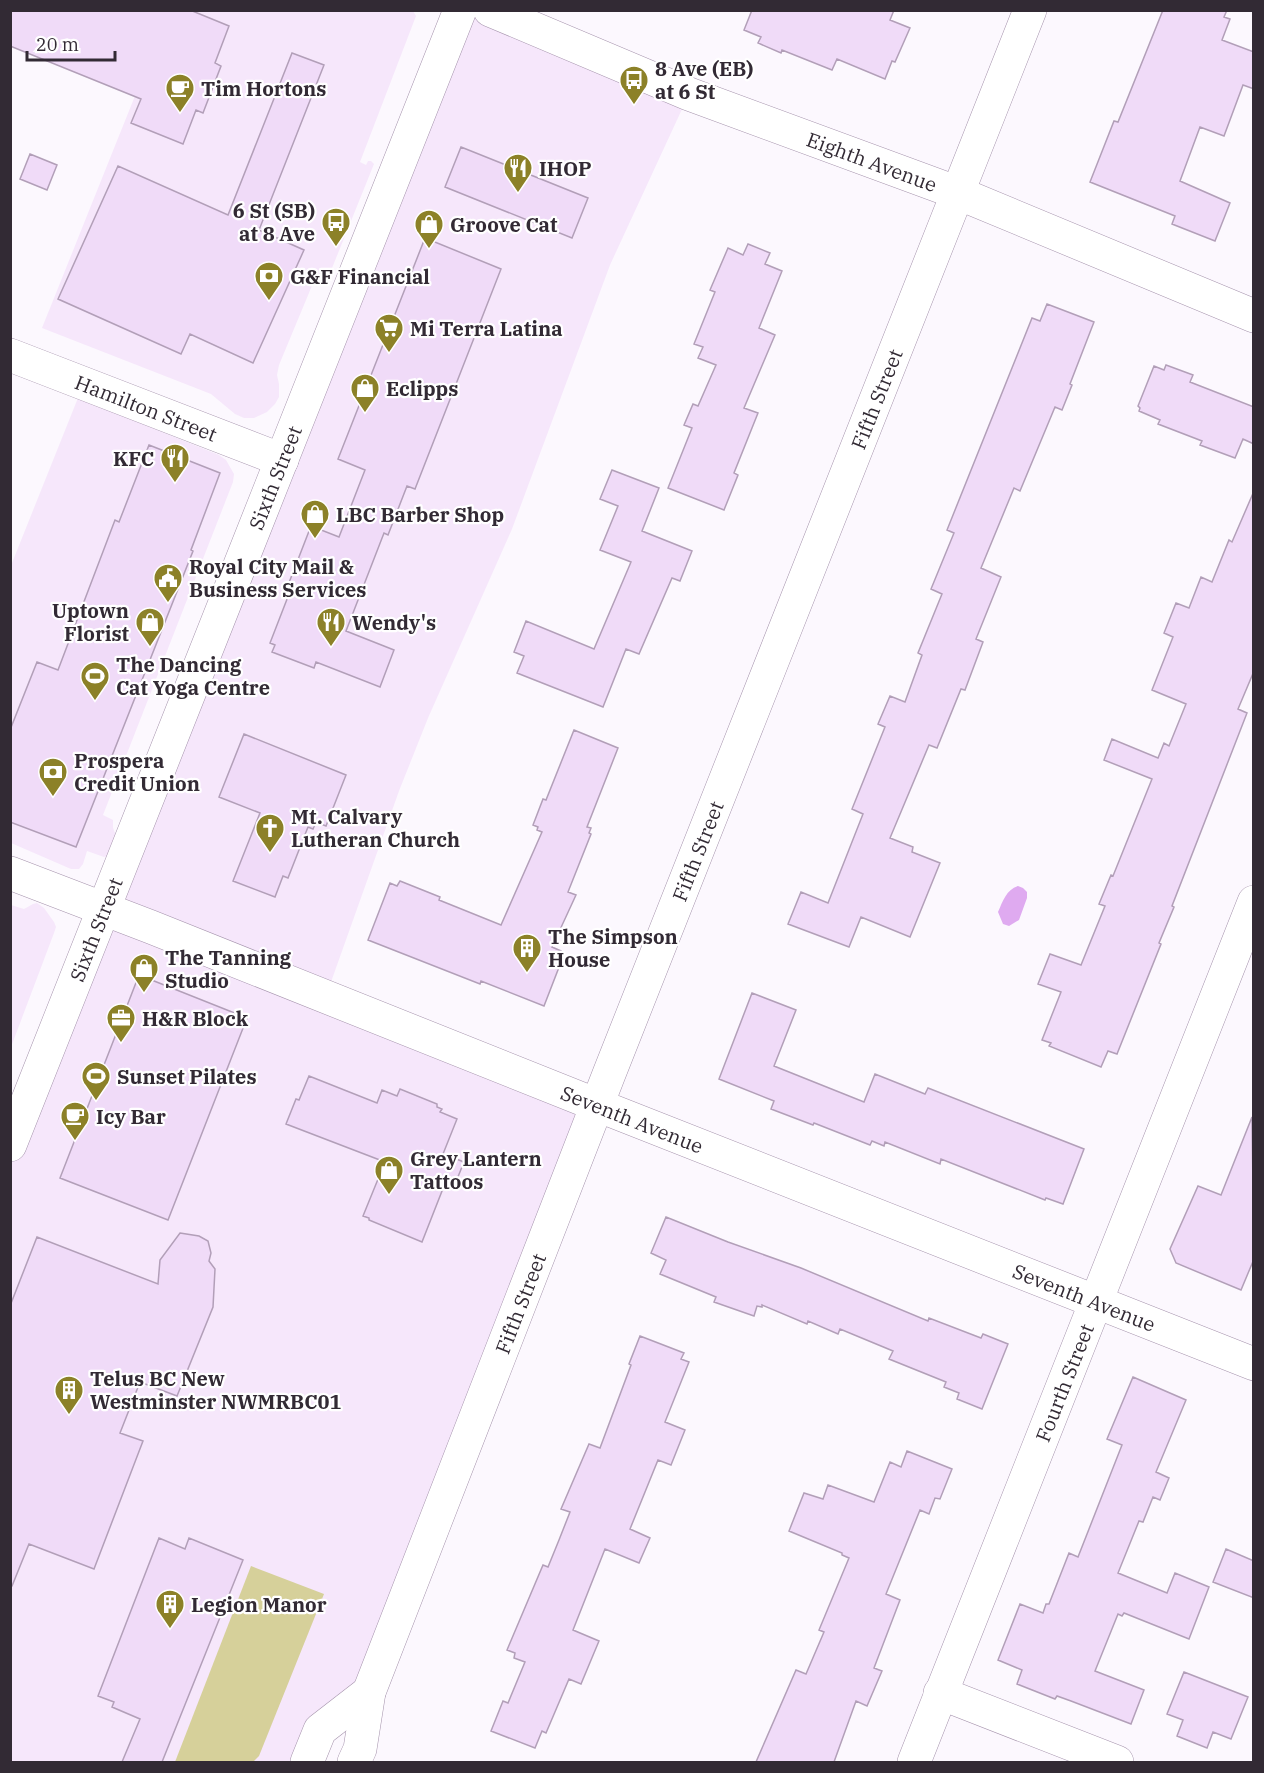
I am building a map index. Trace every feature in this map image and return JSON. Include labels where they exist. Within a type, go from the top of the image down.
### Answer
[{"type":"street","name":"Sixth Street","points":[[10,1145],[460,10]]},
{"type":"street","name":"Eighth Avenue","points":[[490,10],[689,94],[958,193],[1254,316]]},
{"type":"street","name":"Fifth Street","points":[[354,1762],[360,1749],[369,1692],[597,1105],[1030,10]]},
{"type":"street","name":"Hamilton Street","points":[[10,355],[282,460]]},
{"type":"street","name":"Seventh Avenue","points":[[10,873],[172,935],[1254,1364]]},
{"type":"street","name":"Fourth Street","points":[[914,1762],[1254,902]]},
{"type":"street","points":[[307,1762],[320,1730],[369,1692]]},
{"type":"street","points":[[940,1693],[1118,1762]]},
{"type":"shaded area","points":[[169,11],[413,11],[416,16],[360,162],[366,165],[368,161],[371,161],[374,164],[328,278],[316,276],[279,365],[277,375],[279,397],[267,412],[254,418],[244,418],[235,414],[211,394],[42,328]]},
{"type":"shaded area","points":[[460,11],[689,94],[610,265],[512,529],[428,718],[399,791],[326,996],[597,1105],[369,1692],[307,1762],[11,1762],[10,1145]]},
{"type":"shaded area","points":[[78,398],[219,455],[226,460],[234,474],[233,482],[103,815],[113,820],[117,838],[109,856],[104,857],[87,851],[79,869],[71,869],[11,843],[10,568]]},
{"type":"shaded area","points":[[1018,886],[1027,892],[1027,898],[1019,920],[1009,926],[1003,924],[998,912],[1008,893]]},
{"type":"shaded area","points":[[37,903],[44,908],[56,927],[11,1047],[11,905],[24,909]]},
{"type":"shaded area","points":[[251,1566],[324,1594],[259,1756],[253,1762],[175,1762]]},
{"type":"building","points":[[10,10],[190,10],[229,26],[215,63],[221,66],[203,113],[196,110],[183,144],[131,123],[141,99],[10,46]]},
{"type":"building","points":[[752,10],[894,10],[890,20],[910,28],[885,79],[837,59],[832,70],[758,43],[761,37],[744,30]]},
{"type":"building","points":[[1163,10],[1227,10],[1224,17],[1230,19],[1222,40],[1254,52],[1254,89],[1243,85],[1224,136],[1200,127],[1180,181],[1230,203],[1215,241],[1172,224],[1175,216],[1090,182],[1114,121],[1118,122]]},
{"type":"building","points":[[292,53],[324,65],[259,230],[304,250],[253,363],[190,334],[181,354],[58,299],[118,166],[228,215]]},
{"type":"building","name":"IHOP","points":[[461,147],[588,198],[572,238],[445,187]]},
{"type":"building","points":[[30,154],[57,165],[47,190],[20,179]]},
{"type":"building","points":[[425,238],[501,269],[415,489],[407,486],[388,535],[384,533],[346,631],[394,650],[380,687],[316,662],[314,668],[272,652],[275,645],[270,643],[289,594],[285,593],[311,526],[339,537],[365,470],[338,459]]},
{"type":"building","points":[[748,244],[770,253],[765,264],[782,271],[759,328],[775,335],[744,408],[758,413],[734,473],[738,475],[724,510],[668,488],[692,428],[684,425],[693,404],[698,406],[716,365],[698,358],[703,347],[694,344],[715,292],[710,290],[728,248],[743,255]]},
{"type":"building","points":[[1047,304],[1094,322],[1062,410],[1055,407],[1020,491],[1014,488],[981,568],[1001,577],[976,639],[983,642],[965,690],[961,689],[937,748],[929,745],[890,838],[913,847],[912,852],[940,863],[910,937],[861,917],[849,947],[788,924],[801,892],[828,903],[863,814],[852,809],[885,727],[878,724],[890,696],[905,702],[922,655],[918,653],[942,594],[931,589],[954,533],[947,530],[1032,318],[1040,321]]},
{"type":"building","points":[[1166,365],[1193,375],[1190,382],[1254,407],[1254,444],[1243,439],[1235,458],[1200,445],[1202,441],[1158,424],[1160,420],[1139,411],[1138,406],[1154,366],[1164,370]]},
{"type":"building","points":[[149,445],[220,473],[191,550],[193,551],[76,847],[10,822],[10,730],[37,662],[58,670],[115,520],[119,522]]},
{"type":"building","points":[[612,470],[659,488],[642,531],[692,551],[680,581],[672,578],[639,654],[626,649],[603,707],[517,673],[524,656],[514,652],[526,621],[594,649],[631,562],[600,550],[618,506],[600,499]]},
{"type":"building","points":[[1254,491],[1254,671],[1238,709],[1247,713],[1172,906],[1174,907],[1159,943],[1161,944],[1117,1054],[1108,1051],[1101,1067],[1049,1046],[1051,1043],[1042,1040],[1061,992],[1038,984],[1050,954],[1081,965],[1105,906],[1099,904],[1111,875],[1113,876],[1152,779],[1104,760],[1112,739],[1158,758],[1164,743],[1169,746],[1186,704],[1152,690],[1173,637],[1164,633],[1176,603],[1189,608],[1201,577],[1212,582],[1229,540],[1232,542]]},
{"type":"building","points":[[574,730],[618,748],[587,827],[591,828],[589,833],[591,834],[568,892],[576,895],[552,947],[561,951],[557,960],[561,962],[544,1006],[481,981],[480,984],[368,940],[390,883],[397,886],[400,881],[440,897],[439,900],[501,925],[542,832],[533,825],[543,799],[546,800]]},
{"type":"building","points":[[244,734],[346,775],[326,826],[316,822],[313,829],[308,827],[288,878],[283,876],[275,897],[233,881],[260,813],[219,797]]},
{"type":"building","points":[[139,975],[247,1018],[168,1220],[60,1178]]},
{"type":"building","points":[[752,993],[796,1010],[774,1066],[864,1102],[875,1074],[925,1094],[928,1088],[1084,1149],[1063,1204],[1046,1198],[1045,1200],[941,1159],[940,1164],[885,1142],[884,1146],[872,1141],[870,1145],[814,1123],[813,1125],[771,1109],[774,1101],[719,1079]]},
{"type":"building","points":[[309,1076],[377,1103],[382,1090],[397,1096],[400,1089],[437,1104],[437,1107],[442,1109],[440,1112],[457,1119],[443,1154],[464,1162],[453,1189],[444,1186],[422,1242],[363,1216],[385,1162],[286,1124]]},
{"type":"building","points":[[1252,1117],[1254,1259],[1241,1290],[1176,1263],[1170,1249],[1198,1186],[1221,1195]]},
{"type":"building","points":[[666,1217],[801,1268],[928,1321],[929,1318],[981,1338],[983,1334],[1008,1344],[982,1409],[957,1399],[959,1393],[944,1387],[946,1382],[889,1359],[893,1351],[840,1329],[838,1334],[762,1305],[762,1307],[757,1306],[754,1316],[714,1302],[716,1297],[660,1274],[666,1260],[651,1253]]},
{"type":"building","name":"Telus BC New Westminster NWMRBC01","points":[[180,1233],[199,1236],[208,1241],[211,1253],[209,1261],[215,1269],[213,1307],[177,1396],[140,1382],[120,1433],[143,1441],[94,1569],[29,1544],[12,1586],[10,1586],[10,1306],[37,1237],[158,1284],[160,1260]]},
{"type":"building","points":[[640,1336],[684,1353],[681,1359],[689,1362],[665,1422],[685,1430],[671,1465],[658,1460],[630,1529],[650,1538],[639,1563],[605,1549],[573,1630],[599,1641],[581,1684],[569,1679],[546,1733],[542,1731],[535,1748],[491,1731],[503,1701],[508,1703],[525,1662],[514,1658],[515,1653],[507,1650],[543,1565],[548,1567],[559,1540],[570,1512],[561,1509],[589,1444],[600,1448]]},
{"type":"building","points":[[1133,1377],[1186,1400],[1156,1472],[1169,1478],[1160,1500],[1153,1497],[1143,1522],[1139,1521],[1118,1573],[1167,1593],[1175,1573],[1209,1587],[1189,1639],[1124,1613],[1122,1616],[1118,1614],[1095,1671],[1144,1690],[1131,1724],[1057,1696],[1055,1699],[1017,1684],[1022,1670],[998,1660],[1020,1604],[1043,1613],[1046,1604],[1049,1604],[1069,1553],[1078,1557],[1122,1445],[1107,1439]]},
{"type":"building","points":[[907,1451],[952,1469],[940,1499],[935,1498],[929,1514],[920,1510],[886,1594],[900,1600],[874,1668],[882,1671],[867,1706],[856,1701],[834,1762],[756,1762],[796,1670],[806,1674],[824,1632],[819,1630],[849,1558],[789,1531],[804,1493],[823,1499],[828,1485],[874,1502],[890,1462],[901,1467]]},
{"type":"building","name":"Legion Manor","points":[[159,1538],[185,1549],[189,1538],[243,1560],[162,1762],[122,1762],[140,1719],[112,1707],[114,1702],[98,1696]]},
{"type":"building","points":[[1226,1549],[1254,1561],[1254,1598],[1213,1582]]},
{"type":"building","points":[[1184,1672],[1248,1697],[1231,1739],[1213,1732],[1207,1748],[1177,1736],[1183,1720],[1167,1714]]},
{"type":"place","name":"8 Ave (EB) at 6 St","points":[[634,106]]},
{"type":"place","name":"Tim Hortons","points":[[180,114]]},
{"type":"place","name":"IHOP","points":[[518,194]]},
{"type":"place","name":"6 St (SB) at 8 Ave","points":[[336,248]]},
{"type":"place","name":"Groove Cat","points":[[429,250]]},
{"type":"place","name":"G&F Financial","points":[[269,302]]},
{"type":"place","name":"Mi Terra Latina","points":[[389,354]]},
{"type":"place","name":"Eclipps","points":[[365,414]]},
{"type":"place","name":"KFC","points":[[175,484]]},
{"type":"place","name":"LBC Barber Shop","points":[[315,540]]},
{"type":"place","name":"Royal City Mail & Business Services","points":[[168,604]]},
{"type":"place","name":"Uptown Florist","points":[[150,648]]},
{"type":"place","name":"Wendy's","points":[[331,648]]},
{"type":"place","name":"The Dancing Cat Yoga Centre","points":[[95,702]]},
{"type":"place","name":"Prospera Credit Union","points":[[53,798]]},
{"type":"place","name":"Mt. Calvary Lutheran Church","points":[[270,854]]},
{"type":"place","name":"The Simpson House","points":[[527,974]]},
{"type":"place","name":"The Tanning Studio","points":[[144,994]]},
{"type":"place","name":"H&R Block","points":[[121,1044]]},
{"type":"place","name":"Sunset Pilates","points":[[96,1102]]},
{"type":"place","name":"Icy Bar","points":[[75,1142]]},
{"type":"place","name":"Grey Lantern Tattoos","points":[[389,1196]]},
{"type":"place","name":"Telus BC New Westminster NWMRBC01","points":[[69,1416]]},
{"type":"place","name":"Legion Manor","points":[[170,1630]]}]
